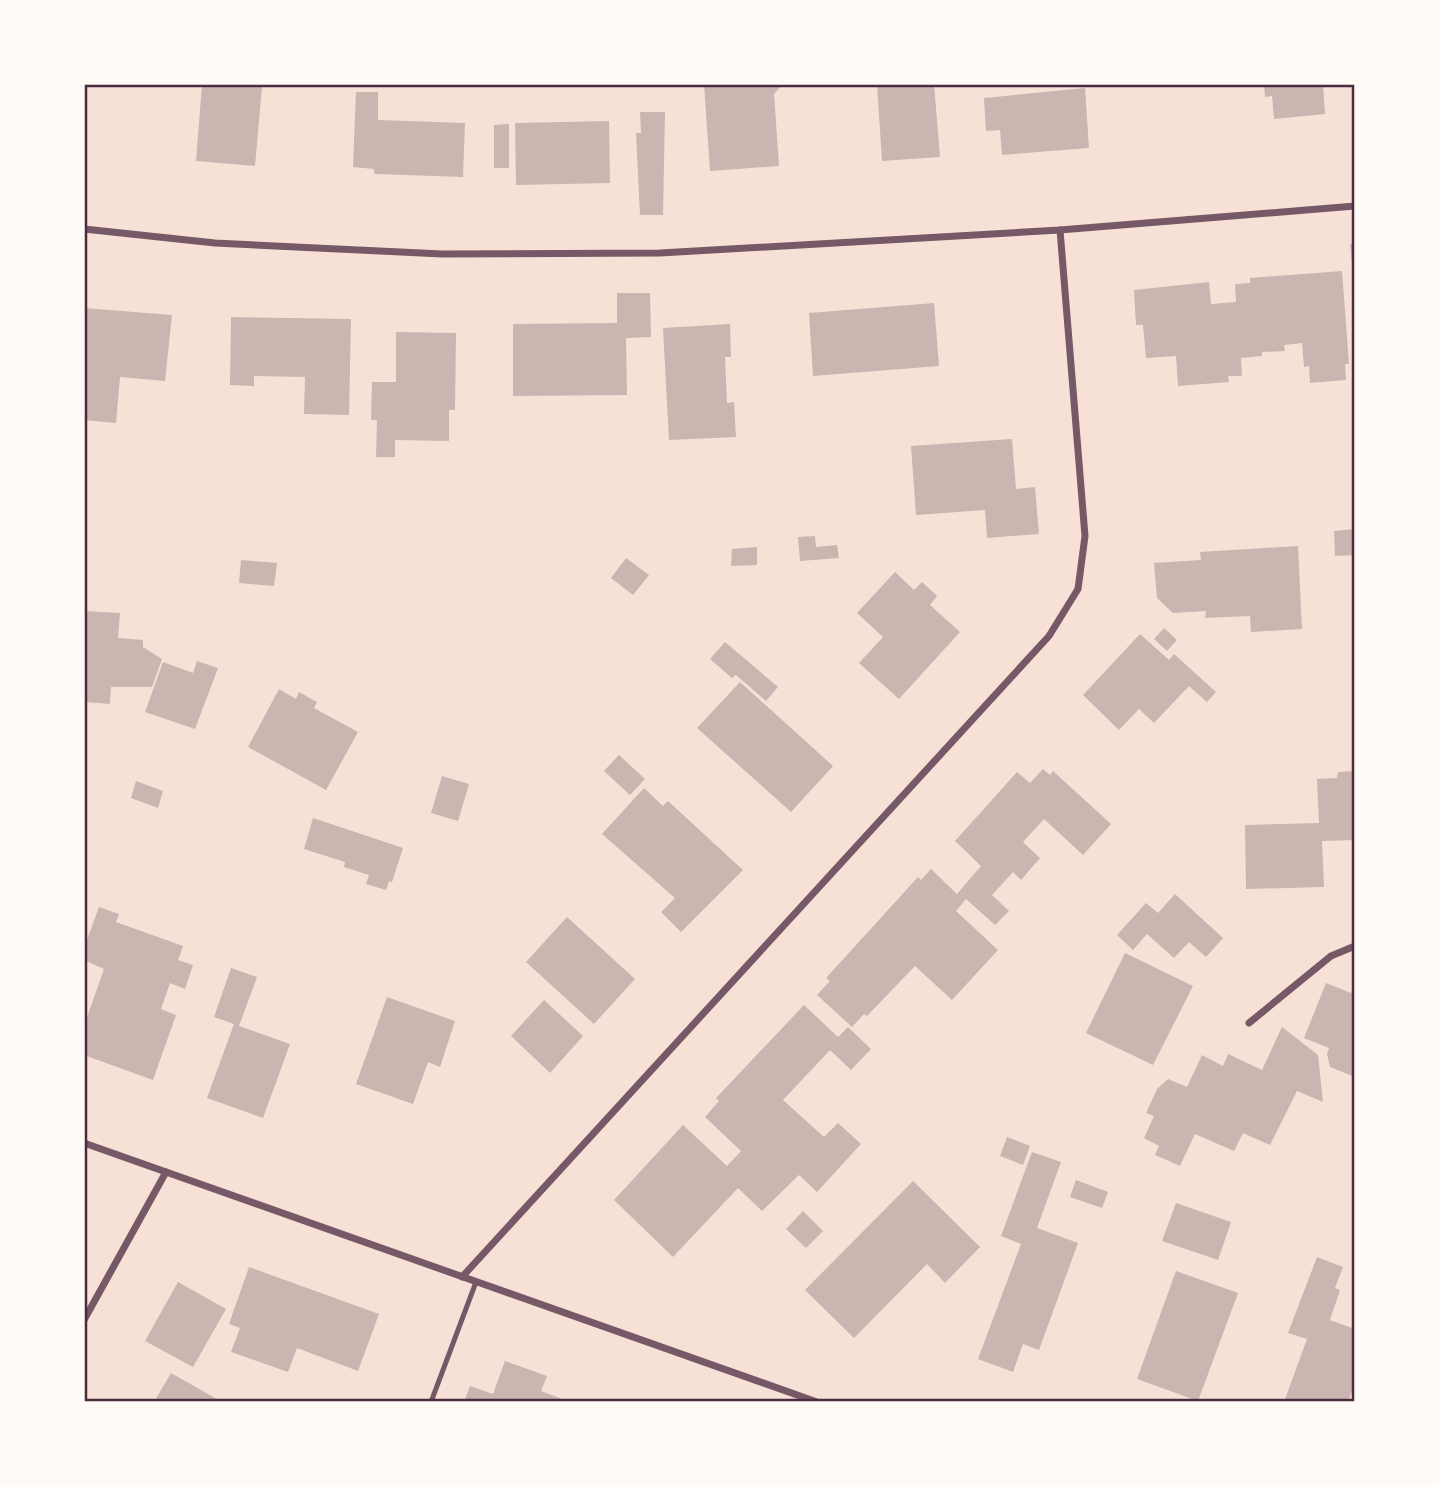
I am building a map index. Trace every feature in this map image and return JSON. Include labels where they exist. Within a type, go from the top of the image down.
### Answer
[{"type":"street","points":[[84,229],[215,243],[442,254],[660,253],[1060,230],[1355,206]]},
{"type":"street","points":[[462,1277],[1049,636],[1078,589],[1085,536],[1060,230]]},
{"type":"street","points":[[1250,1023],[1331,956],[1355,946]]},
{"type":"street","points":[[84,1143],[795,1398],[817,1402]]},
{"type":"street","points":[[84,1320],[166,1172]]},
{"type":"lane","points":[[430,1402],[476,1282]]},
{"type":"building","points":[[202,84],[262,87],[255,166],[196,161]]},
{"type":"building","points":[[704,84],[783,84],[774,94],[779,166],[710,171]]},
{"type":"building","points":[[877,84],[934,84],[940,157],[882,161]]},
{"type":"building","points":[[1264,84],[1323,84],[1325,114],[1274,119],[1272,96],[1265,97]]},
{"type":"building","points":[[1085,88],[1089,148],[1002,155],[1000,130],[986,131],[984,98]]},
{"type":"building","points":[[356,92],[378,92],[378,120],[465,123],[463,177],[374,174],[374,169],[353,167]]},
{"type":"building","points":[[640,112],[665,112],[663,215],[640,215],[636,133],[641,133]]},
{"type":"building","points":[[609,121],[610,183],[516,185],[515,123]]},
{"type":"building","points":[[509,124],[509,168],[494,168],[494,125]]},
{"type":"building","points":[[1350,244],[1355,244],[1355,274],[1353,274]]},
{"type":"building","points":[[1342,271],[1349,364],[1345,364],[1346,380],[1310,383],[1309,366],[1304,367],[1302,343],[1284,345],[1285,351],[1262,352],[1262,356],[1241,358],[1242,376],[1228,376],[1229,382],[1178,386],[1176,356],[1146,358],[1143,325],[1136,325],[1134,290],[1209,282],[1211,304],[1236,302],[1235,284],[1250,283],[1250,278]]},
{"type":"building","points":[[617,293],[650,293],[651,337],[626,338],[627,395],[513,396],[513,324],[617,323]]},
{"type":"building","points":[[934,303],[939,366],[813,376],[809,313]]},
{"type":"building","points":[[84,308],[172,315],[165,381],[120,377],[116,423],[84,420]]},
{"type":"building","points":[[231,317],[351,319],[349,415],[304,414],[305,377],[254,376],[254,386],[230,385]]},
{"type":"building","points":[[730,324],[731,357],[725,357],[727,403],[734,402],[736,437],[669,440],[663,328]]},
{"type":"building","points":[[396,332],[456,333],[455,410],[449,410],[449,441],[395,440],[395,457],[376,457],[377,420],[371,420],[372,382],[396,382]]},
{"type":"building","points":[[1012,439],[1016,489],[1035,487],[1039,534],[987,538],[985,510],[916,515],[911,446]]},
{"type":"building","points":[[1355,529],[1355,555],[1335,556],[1334,531]]},
{"type":"building","points":[[815,536],[816,547],[837,545],[839,558],[800,561],[798,537]]},
{"type":"building","points":[[1298,546],[1302,629],[1251,632],[1250,616],[1205,618],[1206,611],[1173,613],[1157,598],[1154,563],[1201,560],[1200,552]]},
{"type":"building","points":[[757,547],[757,565],[731,566],[732,549]]},
{"type":"building","points":[[626,558],[649,575],[633,595],[611,578]]},
{"type":"building","points":[[241,560],[277,563],[274,586],[239,583]]},
{"type":"building","points":[[895,572],[914,590],[922,582],[937,596],[930,605],[960,632],[899,699],[859,663],[883,637],[857,613]]},
{"type":"building","points":[[84,611],[120,613],[118,638],[143,640],[143,647],[162,659],[152,687],[111,687],[110,704],[84,702]]},
{"type":"building","points":[[1164,628],[1177,640],[1167,651],[1154,639]]},
{"type":"building","points":[[1140,634],[1169,660],[1174,654],[1216,692],[1207,702],[1189,686],[1154,723],[1139,709],[1119,730],[1083,695]]},
{"type":"building","points":[[725,642],[778,687],[766,701],[736,675],[732,678],[710,659]]},
{"type":"building","points":[[197,661],[218,668],[195,729],[145,712],[163,662],[193,673]]},
{"type":"building","points":[[740,682],[833,766],[791,812],[697,728]]},
{"type":"building","points":[[279,689],[296,699],[299,692],[317,702],[314,708],[358,732],[326,790],[248,747]]},
{"type":"building","points":[[619,755],[645,779],[630,795],[604,771]]},
{"type":"building","points":[[1043,769],[1050,775],[1053,771],[1111,824],[1083,855],[1044,819],[1023,842],[1040,858],[1021,880],[1013,872],[992,895],[1009,911],[995,925],[966,899],[956,911],[998,950],[952,1000],[915,966],[867,1016],[864,1014],[852,1027],[817,995],[830,981],[826,978],[918,877],[921,880],[931,869],[957,894],[981,866],[955,841],[1017,772],[1030,783]]},
{"type":"building","points":[[1355,771],[1355,840],[1322,841],[1324,887],[1246,889],[1245,825],[1319,823],[1317,779],[1337,778],[1338,772]]},
{"type":"building","points":[[442,776],[469,784],[458,821],[431,813]]},
{"type":"building","points":[[136,781],[163,791],[158,808],[131,798]]},
{"type":"building","points":[[644,788],[663,806],[668,801],[743,870],[681,932],[661,912],[675,898],[602,834]]},
{"type":"building","points":[[313,818],[403,848],[392,882],[389,881],[386,890],[366,884],[369,875],[344,867],[345,862],[304,849]]},
{"type":"building","points":[[1175,894],[1223,938],[1206,957],[1189,942],[1174,958],[1147,934],[1133,950],[1117,935],[1146,903],[1158,913]]},
{"type":"building","points":[[99,907],[119,914],[116,922],[183,946],[178,960],[193,965],[185,989],[170,983],[161,1009],[176,1015],[153,1080],[84,1055],[84,1026],[104,969],[84,960],[84,948]]},
{"type":"building","points":[[567,917],[635,979],[594,1024],[526,962]]},
{"type":"building","points":[[1125,953],[1193,986],[1153,1065],[1086,1033]]},
{"type":"building","points":[[231,968],[257,977],[239,1026],[290,1044],[263,1118],[207,1098],[234,1024],[214,1017]]},
{"type":"building","points":[[1326,983],[1351,993],[1355,985],[1355,1077],[1330,1067],[1327,1054],[1329,1048],[1304,1038]]},
{"type":"building","points":[[387,997],[455,1021],[440,1067],[428,1062],[413,1104],[356,1084]]},
{"type":"building","points":[[544,1000],[583,1036],[550,1073],[511,1036]]},
{"type":"building","points":[[804,1005],[838,1037],[848,1027],[871,1049],[851,1070],[830,1050],[783,1100],[824,1137],[838,1123],[861,1144],[817,1192],[799,1175],[762,1211],[738,1188],[673,1257],[614,1200],[683,1125],[727,1166],[741,1151],[705,1117],[719,1101],[716,1098]]},
{"type":"building","points":[[1282,1027],[1318,1055],[1323,1102],[1297,1091],[1270,1145],[1243,1133],[1234,1151],[1195,1134],[1180,1166],[1155,1155],[1159,1146],[1144,1138],[1154,1116],[1146,1113],[1157,1089],[1168,1079],[1187,1087],[1202,1055],[1223,1066],[1228,1054],[1262,1070]]},
{"type":"building","points":[[1007,1137],[1030,1146],[1023,1165],[1000,1156]]},
{"type":"building","points":[[1032,1152],[1061,1162],[1037,1228],[1078,1243],[1039,1350],[1023,1344],[1013,1372],[978,1359],[1021,1244],[1001,1236]]},
{"type":"building","points":[[1076,1180],[1108,1192],[1102,1208],[1070,1197]]},
{"type":"building","points":[[913,1181],[980,1247],[945,1283],[927,1264],[854,1338],[805,1290]]},
{"type":"building","points":[[1176,1203],[1231,1222],[1218,1260],[1162,1241]]},
{"type":"building","points":[[803,1211],[823,1231],[806,1248],[786,1229]]},
{"type":"building","points":[[1317,1257],[1343,1267],[1335,1288],[1340,1290],[1330,1320],[1355,1329],[1355,1392],[1352,1391],[1348,1402],[1284,1402],[1307,1339],[1288,1333]]},
{"type":"building","points":[[249,1267],[379,1314],[358,1371],[297,1348],[288,1372],[231,1352],[240,1328],[229,1324]]},
{"type":"building","points":[[1176,1271],[1238,1293],[1198,1401],[1137,1379]]},
{"type":"building","points":[[178,1282],[226,1309],[193,1367],[145,1341]]},
{"type":"building","points":[[505,1361],[547,1376],[541,1391],[570,1402],[464,1402],[470,1386],[493,1394]]},
{"type":"building","points":[[171,1373],[222,1402],[154,1402]]}]
